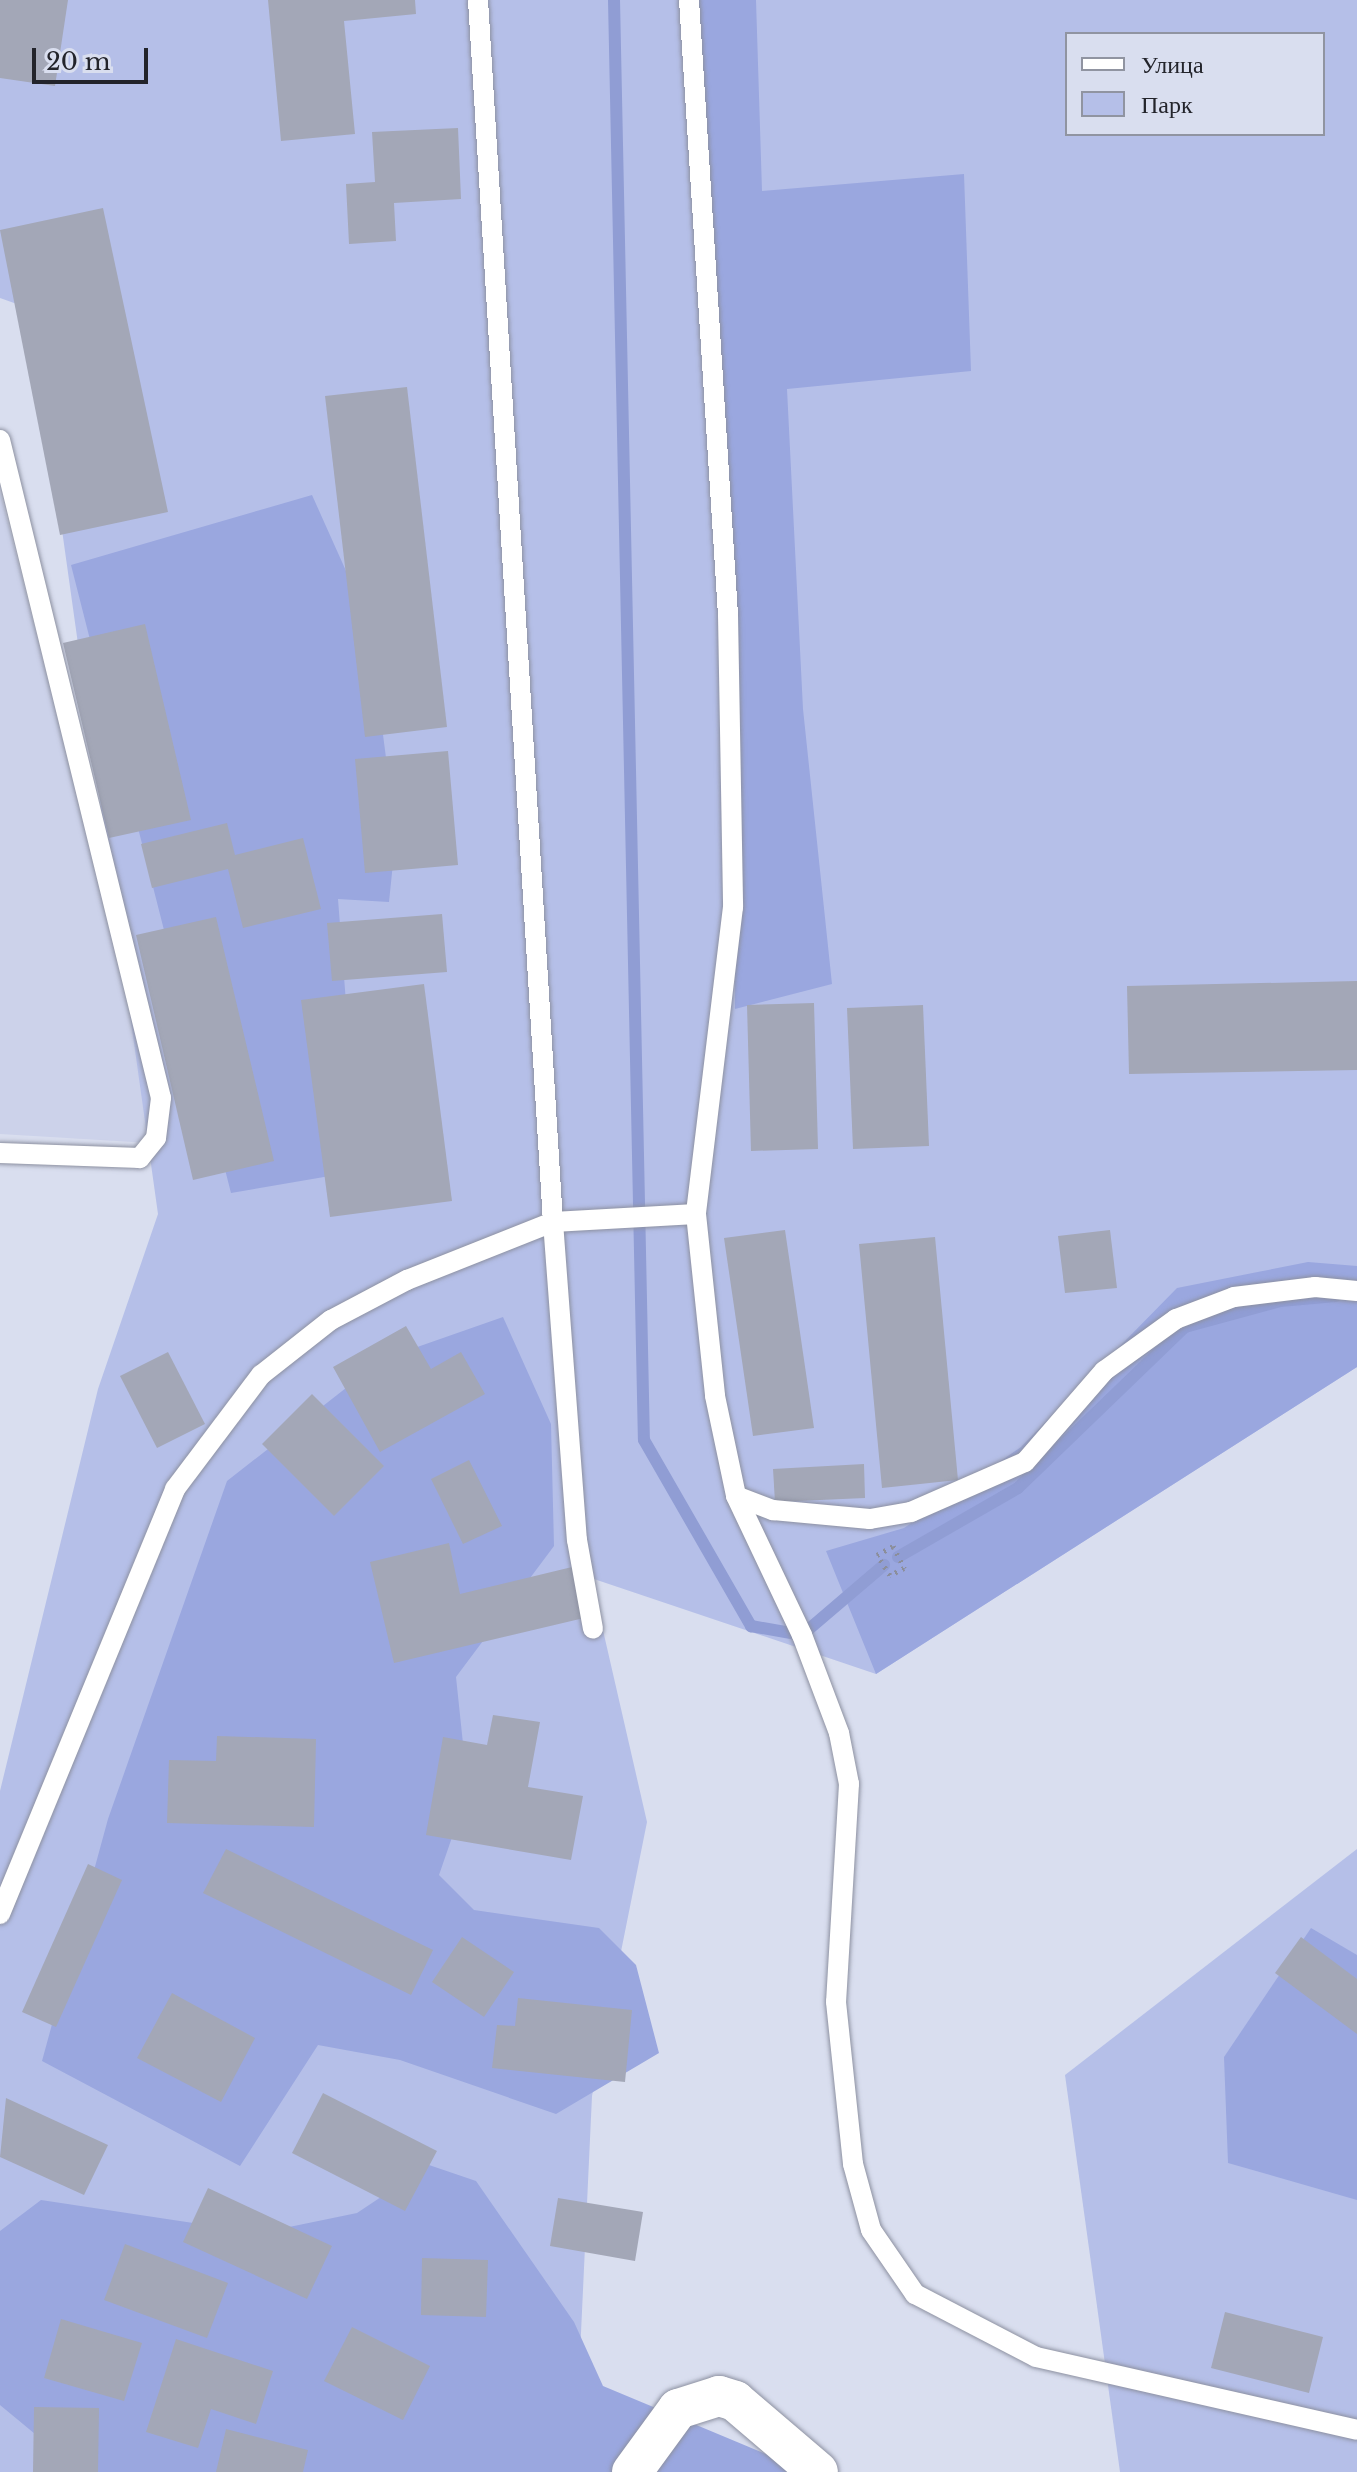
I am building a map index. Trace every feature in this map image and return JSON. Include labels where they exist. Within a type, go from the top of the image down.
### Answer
[{"type":"street","points":[[632,2472],[678,2409],[719,2396],[735,2401],[818,2472]]},
{"type":"lane","points":[[478,0],[553,1222],[577,1540],[593,1629]]},
{"type":"lane","points":[[689,0],[728,615],[733,907],[696,1214],[715,1396],[736,1496],[802,1635],[842,1746],[850,1853],[836,2002],[853,2164],[871,2230],[915,2294],[1036,2357],[1357,2430]]},
{"type":"lane","points":[[0,440],[161,1098],[156,1138],[140,1158],[0,1153]]},
{"type":"lane","points":[[0,1914],[175,1489],[261,1375],[331,1320],[407,1280],[553,1222],[575,1218],[696,1214]]},
{"type":"lane","points":[[736,1496],[773,1510],[870,1519],[911,1512],[1025,1462],[1104,1371],[1176,1319],[1234,1297],[1315,1287],[1357,1291]]},
{"type":"path","points":[[893,1546],[904,1568],[890,1575],[877,1555],[893,1546]]},
{"type":"shaded area","points":[[697,0],[756,0],[762,191],[964,174],[971,371],[787,389],[803,709],[832,984],[735,1009],[736,636]]},
{"type":"shaded area","points":[[0,492],[167,1144],[0,1134]]},
{"type":"shaded area","points":[[312,495],[368,620],[396,834],[389,902],[338,899],[359,1171],[231,1193],[71,565]]},
{"type":"shaded area","points":[[1308,1262],[1357,1266],[1357,1367],[876,1674],[826,1551],[904,1528],[1021,1447],[1177,1288]]},
{"type":"shaded area","points":[[503,1317],[551,1424],[554,1546],[456,1677],[468,1791],[439,1875],[474,1910],[599,1928],[636,1965],[659,2053],[556,2114],[400,2060],[318,2045],[240,2166],[42,2061],[108,1819],[227,1481],[383,1359]]},
{"type":"shaded area","points":[[1311,1928],[1357,1955],[1357,2200],[1228,2163],[1224,2057]]},
{"type":"shaded area","points":[[429,2165],[476,2181],[574,2322],[603,2386],[809,2472],[69,2472],[58,2453],[0,2405],[0,2231],[41,2200],[260,2233],[357,2213]]},
{"type":"green space","points":[[0,0],[1357,0],[1357,1367],[876,1674],[591,1578],[647,1822],[592,2096],[579,2376],[380,2472],[0,2472],[0,1791],[98,1389],[158,1214],[31,309],[0,298]]},
{"type":"green space","points":[[1357,1849],[1357,2472],[1120,2472],[1065,2075]]},
{"type":"building","points":[[0,0],[68,0],[55,86],[0,78]]},
{"type":"building","points":[[268,0],[415,0],[416,14],[344,21],[355,134],[281,141]]},
{"type":"building","points":[[458,128],[461,199],[394,203],[396,241],[349,244],[346,184],[375,182],[372,132]]},
{"type":"building","points":[[103,208],[168,512],[60,535],[0,230]]},
{"type":"building","points":[[407,387],[447,727],[365,737],[325,396]]},
{"type":"building","points":[[145,624],[191,820],[109,838],[63,643]]},
{"type":"building","points":[[448,751],[458,865],[365,873],[355,759]]},
{"type":"building","points":[[227,823],[235,855],[303,838],[321,909],[243,928],[228,869],[152,888],[141,844]]},
{"type":"building","points":[[442,914],[447,972],[332,981],[327,923]]},
{"type":"building","points":[[216,917],[274,1161],[193,1180],[136,935]]},
{"type":"building","points":[[1357,981],[1357,1070],[1129,1074],[1127,986]]},
{"type":"building","points":[[424,984],[452,1201],[330,1217],[301,1000]]},
{"type":"building","points":[[814,1003],[818,1149],[751,1151],[747,1005]]},
{"type":"building","points":[[923,1005],[929,1146],[853,1149],[847,1008]]},
{"type":"building","points":[[785,1230],[814,1428],[753,1436],[724,1238]]},
{"type":"building","points":[[1110,1230],[1117,1288],[1065,1293],[1058,1236]]},
{"type":"building","points":[[935,1237],[958,1480],[882,1488],[859,1244]]},
{"type":"building","points":[[406,1326],[431,1369],[461,1352],[485,1394],[380,1452],[333,1367]]},
{"type":"building","points":[[168,1352],[205,1424],[157,1448],[120,1376]]},
{"type":"building","points":[[312,1394],[384,1466],[334,1516],[262,1444]]},
{"type":"building","points":[[469,1460],[502,1526],[463,1544],[431,1479]]},
{"type":"building","points":[[864,1464],[865,1498],[775,1502],[773,1469]]},
{"type":"building","points":[[449,1543],[460,1594],[572,1567],[584,1618],[394,1663],[370,1562]]},
{"type":"building","points":[[493,1715],[540,1722],[528,1787],[583,1796],[571,1860],[426,1835],[443,1737],[487,1745]]},
{"type":"building","points":[[217,1736],[316,1739],[314,1827],[167,1823],[169,1760],[216,1761]]},
{"type":"building","points":[[226,1849],[433,1950],[411,1995],[203,1893]]},
{"type":"building","points":[[88,1864],[122,1880],[56,2027],[22,2012]]},
{"type":"building","points":[[462,1937],[514,1972],[484,2017],[432,1982]]},
{"type":"building","points":[[1301,1937],[1357,1979],[1357,2034],[1275,1973]]},
{"type":"building","points":[[172,1993],[255,2038],[221,2102],[137,2058]]},
{"type":"building","points":[[518,1998],[632,2010],[625,2082],[492,2068],[497,2025],[515,2026]]},
{"type":"building","points":[[323,2093],[437,2151],[405,2211],[292,2153]]},
{"type":"building","points":[[6,2098],[108,2145],[84,2195],[0,2157]]},
{"type":"building","points":[[208,2188],[332,2246],[307,2299],[183,2242]]},
{"type":"building","points":[[558,2198],[643,2212],[635,2261],[550,2246]]},
{"type":"building","points":[[125,2244],[228,2283],[207,2338],[104,2300]]},
{"type":"building","points":[[422,2258],[488,2260],[486,2317],[421,2315]]},
{"type":"building","points":[[1225,2312],[1323,2337],[1309,2393],[1211,2368]]},
{"type":"building","points":[[61,2319],[142,2343],[124,2401],[44,2378]]},
{"type":"building","points":[[352,2327],[430,2366],[403,2420],[324,2381]]},
{"type":"building","points":[[176,2339],[273,2371],[256,2424],[211,2409],[198,2448],[146,2432]]},
{"type":"building","points":[[34,2407],[99,2408],[98,2472],[33,2472]]},
{"type":"building","points":[[226,2429],[308,2450],[303,2472],[216,2472]]},
{"type":"waterway","points":[[614,0],[644,1440],[751,1626],[802,1635],[884,1565]]},
{"type":"waterway","points":[[898,1557],[1018,1488],[1185,1327],[1280,1301],[1336,1296]]}]
